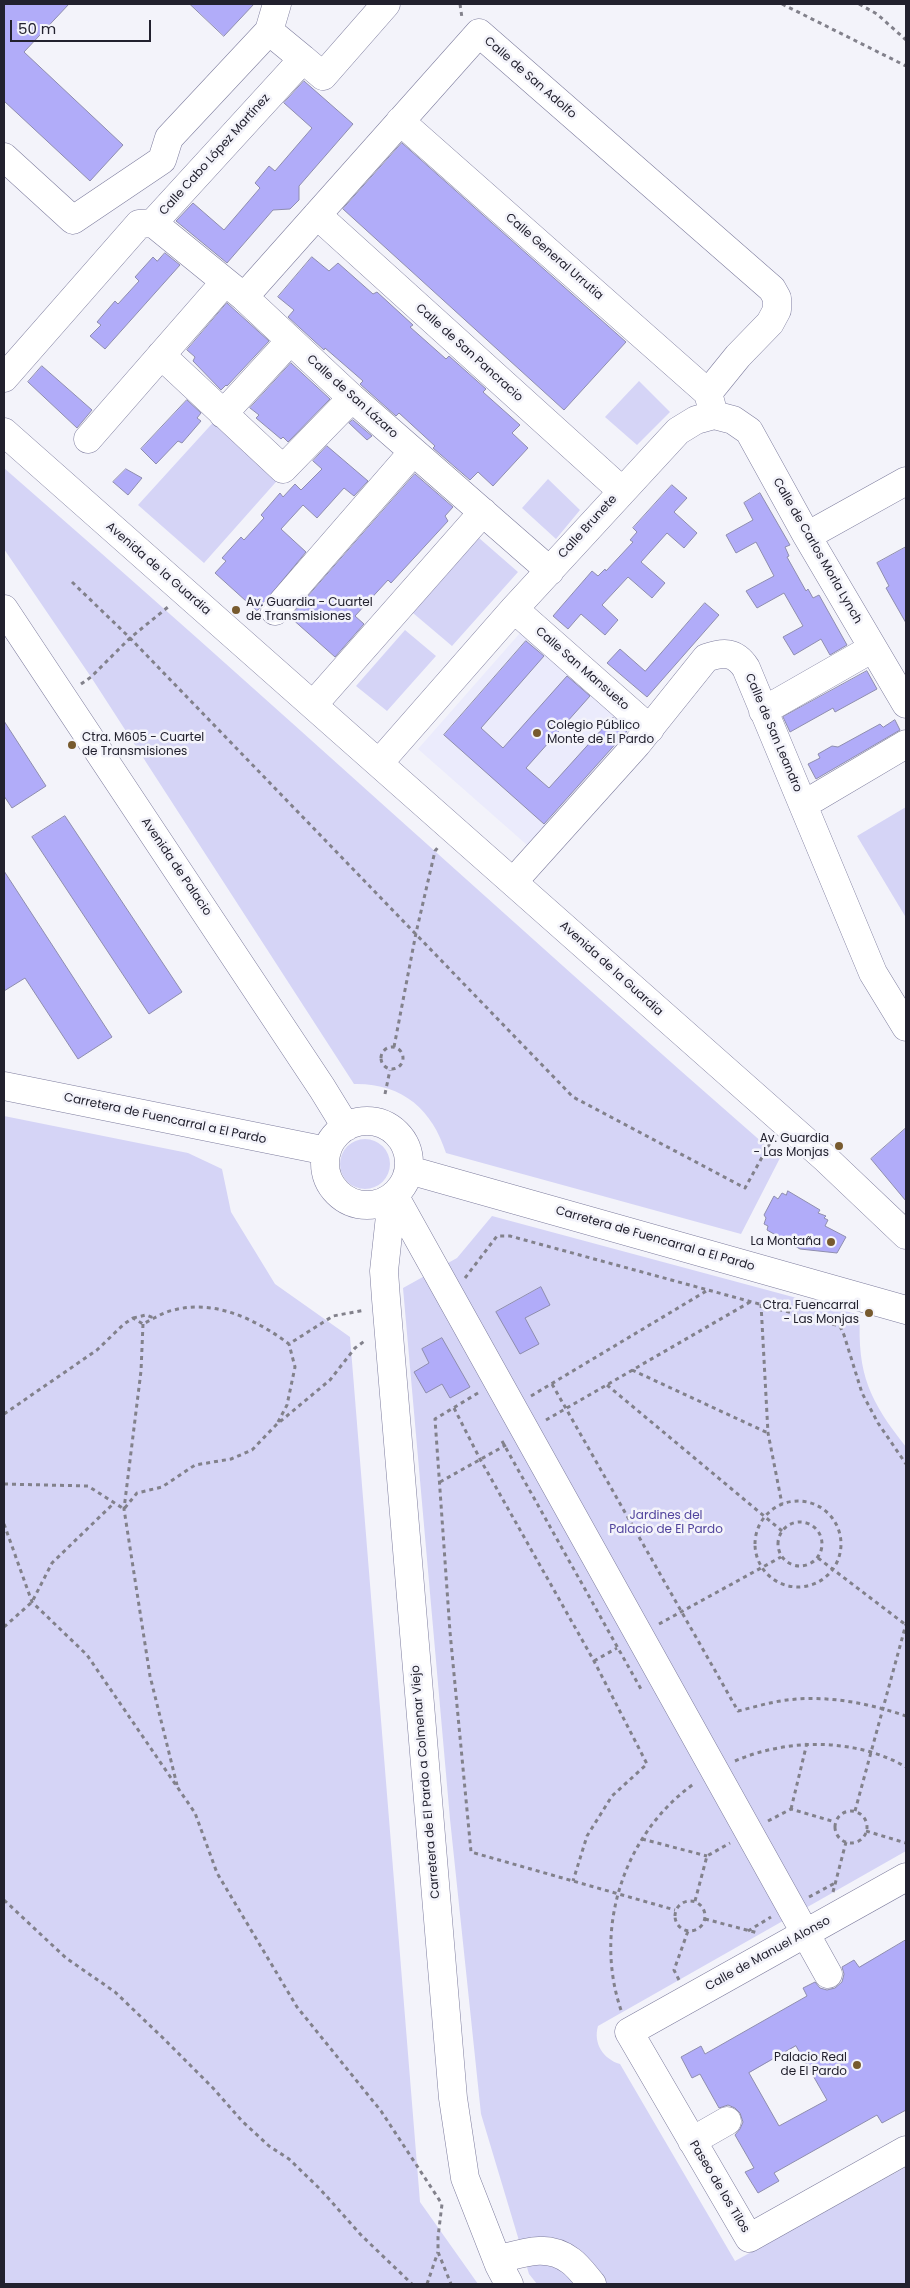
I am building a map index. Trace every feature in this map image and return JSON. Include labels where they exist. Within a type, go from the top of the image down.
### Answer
[{"type":"street","points":[[4,157],[73,220],[162,160],[169,138],[269,31],[277,4]]},
{"type":"street","points":[[269,31],[323,76],[386,4]]},
{"type":"street","name":"Calle de San Adolfo","points":[[234,290],[316,215],[479,33],[772,289],[777,298],[777,310],[770,323],[738,356],[711,404]]},
{"type":"street","name":"Calle Cabo López Martínez","points":[[4,378],[139,224],[153,223],[302,59]]},
{"type":"street","name":"Calle General Urrutia","points":[[400,121],[711,404]]},
{"type":"street","name":"Calle de San Pancracio","points":[[316,215],[621,490]]},
{"type":"street","name":"Calle de San Lázaro","points":[[153,223],[234,290],[352,398],[550,571]]},
{"type":"street","points":[[88,438],[161,355],[234,290]]},
{"type":"street","points":[[223,414],[290,341]]},
{"type":"street","points":[[161,355],[282,469],[352,398]]},
{"type":"street","name":"Calle Brunete","points":[[379,763],[514,608],[550,571],[621,490],[678,431],[696,420],[711,404]]},
{"type":"street","name":"Calle de Carlos Morla Lynch","points":[[711,404],[749,431],[807,536],[906,704]]},
{"type":"street","name":"Avenida de la Guardia","points":[[4,432],[826,1160],[906,1235]]},
{"type":"street","points":[[275,611],[413,452]]},
{"type":"street","points":[[807,536],[906,481]]},
{"type":"street","points":[[313,705],[482,512]]},
{"type":"street","name":"Calle San Mansueto","points":[[514,608],[650,729]]},
{"type":"street","name":"Avenida de Palacio","points":[[4,609],[312,1072],[346,1127]]},
{"type":"street","points":[[763,711],[874,648]]},
{"type":"street","name":"Calle de San Leandro","points":[[513,882],[650,729],[706,658],[720,653],[730,654],[740,659],[873,973],[906,1026]]},
{"type":"street","points":[[802,805],[906,744]]},
{"type":"street","name":"Carretera de Fuencarral a El Pardo","points":[[4,1086],[326,1151]]},
{"type":"street","points":[[372,1121],[388,1127],[396,1133],[404,1144],[408,1153],[406,1179],[390,1198],[367,1205],[353,1203],[342,1197],[329,1182],[325,1167],[326,1151],[334,1137],[346,1127],[360,1122],[372,1121]]},
{"type":"street","name":"Carretera de Fuencarral a El Pardo","points":[[408,1170],[904,1308]]},
{"type":"street","points":[[384,1271],[390,1198]]},
{"type":"street","points":[[390,1198],[446,1289],[814,1944]]},
{"type":"street","points":[[353,1203],[363,1216],[384,1271]]},
{"type":"street","name":"Carretera de El Pardo a Colmenar Viejo","points":[[384,1271],[453,2098],[465,2178],[497,2260],[509,2284]]},
{"type":"street","name":"Calle de Manuel Alonso","points":[[629,2032],[689,1998],[814,1944],[906,1877]]},
{"type":"street","name":"Paseo de los Tilos","points":[[629,2032],[708,2132],[749,2238],[906,2150]]},
{"type":"street","points":[[497,2260],[536,2250],[548,2250],[571,2261],[592,2284]]},
{"type":"path","points":[[782,4],[906,66]]},
{"type":"path","points":[[859,4],[877,14],[906,40]]},
{"type":"path","points":[[72,582],[130,638],[573,1097],[744,1188],[770,1143]]},
{"type":"path","points":[[61,696],[91,677],[130,638],[166,609],[183,590]]},
{"type":"path","points":[[394,1047],[434,851],[453,829]]},
{"type":"path","points":[[394,1047],[402,1052],[403,1060],[398,1068],[390,1070],[382,1065],[380,1056],[385,1049],[394,1047]]},
{"type":"path","points":[[385,1094],[390,1070]]},
{"type":"path","points":[[446,1289],[462,1282],[497,1236],[510,1236],[840,1326],[846,1341],[852,1368],[862,1393],[878,1424],[906,1464]]},
{"type":"path","points":[[513,1407],[708,1290]]},
{"type":"path","points":[[290,1344],[333,1316],[373,1308],[386,1299]]},
{"type":"path","points":[[440,1482],[750,1302]]},
{"type":"path","points":[[761,1304],[768,1433],[782,1504]]},
{"type":"path","points":[[143,1324],[173,1310],[190,1307],[226,1310],[267,1327],[290,1344],[295,1367],[287,1406],[276,1425]]},
{"type":"path","points":[[4,1414],[97,1350],[133,1318],[146,1315],[154,1318]]},
{"type":"path","points":[[133,1318],[143,1324]]},
{"type":"path","points":[[143,1324],[140,1371],[124,1509],[150,1676],[177,1786]]},
{"type":"path","points":[[124,1509],[137,1493],[162,1487],[195,1465],[231,1459],[252,1450],[276,1425],[330,1380],[355,1348],[366,1341],[368,1333]]},
{"type":"path","points":[[632,1370],[768,1433]]},
{"type":"path","points":[[552,1384],[738,1711],[787,1700],[818,1698],[860,1703],[906,1716]]},
{"type":"path","points":[[607,1385],[782,1532]]},
{"type":"path","points":[[478,1393],[435,1419],[450,1632],[471,1852],[675,1910]]},
{"type":"path","points":[[454,1408],[480,1459],[594,1661],[647,1764],[612,1796],[587,1836],[573,1881]]},
{"type":"path","points":[[4,1484],[88,1486],[124,1509]]},
{"type":"path","points":[[796,1501],[811,1502],[824,1509],[834,1519],[840,1532],[842,1546],[839,1560],[834,1570],[822,1581],[809,1586],[795,1588],[782,1585],[770,1578],[762,1568],[756,1556],[757,1530],[764,1517],[782,1504],[796,1501]]},
{"type":"path","points":[[4,1627],[32,1602],[52,1563],[114,1503]]},
{"type":"path","points":[[798,1522],[813,1526],[822,1538],[823,1545],[818,1558],[813,1563],[799,1567],[786,1562],[781,1557],[778,1542],[782,1532],[791,1524],[798,1522]]},
{"type":"path","points":[[4,1524],[32,1602],[87,1655],[177,1786],[195,1813],[217,1873],[296,2007],[381,2111],[442,2204],[438,2252],[427,2284]]},
{"type":"path","points":[[594,1661],[781,1557]]},
{"type":"path","points":[[818,1558],[906,1624],[855,1811]]},
{"type":"path","points":[[791,1809],[807,1744]]},
{"type":"path","points":[[629,2032],[615,1992],[610,1949],[614,1906],[628,1864],[642,1839],[650,1827],[679,1795],[715,1770],[750,1754],[807,1744],[825,1744],[871,1753],[906,1767]]},
{"type":"path","points":[[855,1811],[865,1819],[866,1831],[858,1841],[846,1842],[836,1833],[835,1822],[843,1812],[855,1811]]},
{"type":"path","points":[[866,1831],[906,1843]]},
{"type":"path","points":[[642,1839],[707,1856]]},
{"type":"path","points":[[705,1919],[814,1944],[846,1842]]},
{"type":"path","points":[[4,1900],[66,1958],[115,1992],[164,2038],[242,2121],[269,2146],[289,2159],[320,2189],[362,2236],[412,2284]]},
{"type":"path","points":[[686,1901],[696,1902],[703,1908],[705,1919],[698,1929],[688,1931],[676,1924],[675,1910],[686,1901]]},
{"type":"path","points":[[688,1931],[674,1970],[689,1998]]},
{"type":"path","points":[[438,2252],[451,2284]]},
{"type":"shaded area","points":[[520,633],[630,730],[527,845],[418,749]]},
{"type":"green space","points":[[639,381],[670,412],[637,445],[605,417]]},
{"type":"green space","points":[[219,416],[283,474],[204,563],[138,505]]},
{"type":"green space","points":[[4,468],[102,553],[780,1158],[741,1234],[446,1153],[440,1137],[432,1124],[413,1102],[387,1088],[354,1084],[91,677],[4,549]]},
{"type":"green space","points":[[548,479],[580,510],[556,539],[522,508]]},
{"type":"green space","points":[[479,538],[518,572],[452,646],[413,613]]},
{"type":"green space","points":[[405,630],[436,656],[387,711],[356,686]]},
{"type":"green space","points":[[906,807],[906,915],[905,916],[857,836]]},
{"type":"green space","points":[[4,1116],[188,1153],[222,1169],[231,1212],[275,1284],[350,1337],[420,2202],[478,2284],[4,2284]]},
{"type":"green space","points":[[365,1139],[383,1146],[390,1164],[383,1182],[365,1189],[347,1182],[340,1164],[347,1146]]},
{"type":"green space","name":"Jardines del Palacio de El Pardo","points":[[492,1216],[860,1315],[861,1354],[868,1386],[883,1415],[906,1447],[906,1851],[598,2026],[597,2038],[604,2054],[620,2064],[735,2261],[906,2167],[906,2284],[537,2284],[529,2274],[481,2114],[450,1819],[403,1288],[457,1258]]},
{"type":"building","points":[[4,4],[69,4],[24,52],[123,145],[90,181],[4,101]]},
{"type":"building","points":[[190,4],[254,4],[224,36]]},
{"type":"building","points":[[304,81],[353,124],[299,186],[299,200],[290,209],[273,210],[227,263],[176,221],[193,203],[224,230],[260,188],[255,183],[269,166],[275,171],[312,128],[284,103]]},
{"type":"building","points":[[402,143],[626,342],[564,410],[343,209]]},
{"type":"building","points":[[165,253],[180,265],[105,349],[90,336],[101,325],[97,322],[115,301],[118,304],[139,281],[135,277],[153,257],[157,261]]},
{"type":"building","points":[[312,257],[329,271],[338,263],[373,294],[377,292],[413,325],[410,327],[446,359],[449,356],[486,389],[483,392],[520,425],[512,433],[528,448],[493,486],[478,472],[470,480],[433,448],[435,446],[399,413],[396,416],[360,384],[363,381],[325,348],[324,350],[288,317],[294,310],[278,297]]},
{"type":"building","points":[[227,303],[269,341],[221,390],[193,361],[195,357],[187,350]]},
{"type":"building","points":[[291,363],[330,399],[288,442],[283,437],[281,439],[256,418],[259,415],[250,408]]},
{"type":"building","points":[[42,366],[92,410],[77,428],[28,382]]},
{"type":"building","points":[[187,400],[201,413],[197,418],[201,421],[182,443],[178,441],[156,464],[141,449]]},
{"type":"building","points":[[353,420],[372,436],[367,440],[349,423]]},
{"type":"building","points":[[327,446],[368,481],[354,496],[344,488],[317,518],[303,505],[281,529],[306,552],[257,611],[215,573],[226,561],[222,558],[241,537],[244,540],[264,518],[261,515],[280,493],[283,497],[295,484],[301,490],[322,469],[313,461]]},
{"type":"building","points":[[126,469],[142,478],[128,495],[113,482]]},
{"type":"building","points":[[415,474],[453,507],[445,516],[448,521],[391,583],[388,580],[355,616],[364,624],[335,657],[290,617]]},
{"type":"building","points":[[672,485],[687,498],[674,512],[697,533],[684,548],[667,533],[641,562],[665,583],[652,598],[628,577],[602,605],[618,620],[605,635],[581,614],[568,629],[553,616],[592,571],[598,576],[605,569],[606,571],[633,542],[630,540],[637,532],[633,528]]},
{"type":"building","points":[[760,493],[790,545],[785,547],[789,556],[787,557],[806,591],[808,589],[813,598],[819,595],[847,645],[830,655],[821,639],[794,655],[783,637],[803,626],[784,593],[757,608],[746,591],[774,576],[756,542],[736,553],[726,535],[753,520],[744,503]]},
{"type":"building","points":[[906,547],[906,623],[886,588],[889,586],[877,563]]},
{"type":"building","points":[[705,603],[719,615],[647,697],[607,663],[620,649],[645,671]]},
{"type":"building","name":"Colegio Público Monte de El Pardo","points":[[526,641],[544,656],[481,728],[503,748],[567,676],[590,696],[526,768],[549,788],[613,717],[628,730],[544,824],[444,735]]},
{"type":"building","points":[[867,671],[877,689],[835,712],[833,708],[790,732],[783,717]]},
{"type":"building","points":[[895,720],[900,730],[816,779],[808,764],[820,758],[818,754],[832,746],[838,747],[880,724],[883,727]]},
{"type":"building","points":[[4,721],[46,786],[12,808],[4,796]]},
{"type":"building","points":[[65,816],[182,992],[149,1014],[32,837]]},
{"type":"building","points":[[4,871],[112,1037],[78,1059],[25,978],[4,991]]},
{"type":"building","points":[[906,1128],[906,1201],[871,1159]]},
{"type":"building","points":[[788,1191],[820,1210],[818,1213],[826,1216],[824,1218],[828,1220],[825,1226],[846,1237],[837,1253],[800,1249],[767,1230],[768,1226],[764,1224],[766,1218],[764,1215],[774,1196],[778,1199],[782,1193],[786,1195]]},
{"type":"building","points":[[541,1287],[550,1305],[525,1318],[539,1344],[520,1354],[496,1312]]},
{"type":"building","points":[[442,1338],[470,1387],[450,1398],[442,1384],[426,1393],[414,1372],[429,1363],[422,1349]]},
{"type":"building","name":"Palacio Real de El Pardo","points":[[906,1940],[906,2110],[882,2123],[877,2115],[774,2173],[779,2181],[758,2193],[745,2172],[754,2168],[735,2135],[743,2122],[740,2113],[728,2105],[719,2108],[700,2074],[692,2078],[681,2057],[701,2046],[705,2054],[807,1996],[803,1988],[815,1982],[820,1988],[827,1990],[835,1988],[842,1982],[844,1974],[842,1967],[854,1960],[859,1967]],"holes":[[[796,2046],[827,2100],[779,2126],[749,2073]]]},
{"type":"place","name":"Av. Guardia - Cuartel de Transmisiones","points":[[236,610]]},
{"type":"place","name":"Colegio Público Monte de El Pardo","points":[[537,733]]},
{"type":"place","name":"Ctra. M605 - Cuartel de Transmisiones","points":[[72,745]]},
{"type":"place","name":"Av. Guardia - Las Monjas","points":[[839,1146]]},
{"type":"place","name":"La Montaña","points":[[831,1242]]},
{"type":"place","name":"Ctra. Fuencarral - Las Monjas","points":[[869,1313]]},
{"type":"place","name":"Palacio Real de El Pardo","points":[[857,2065]]}]
